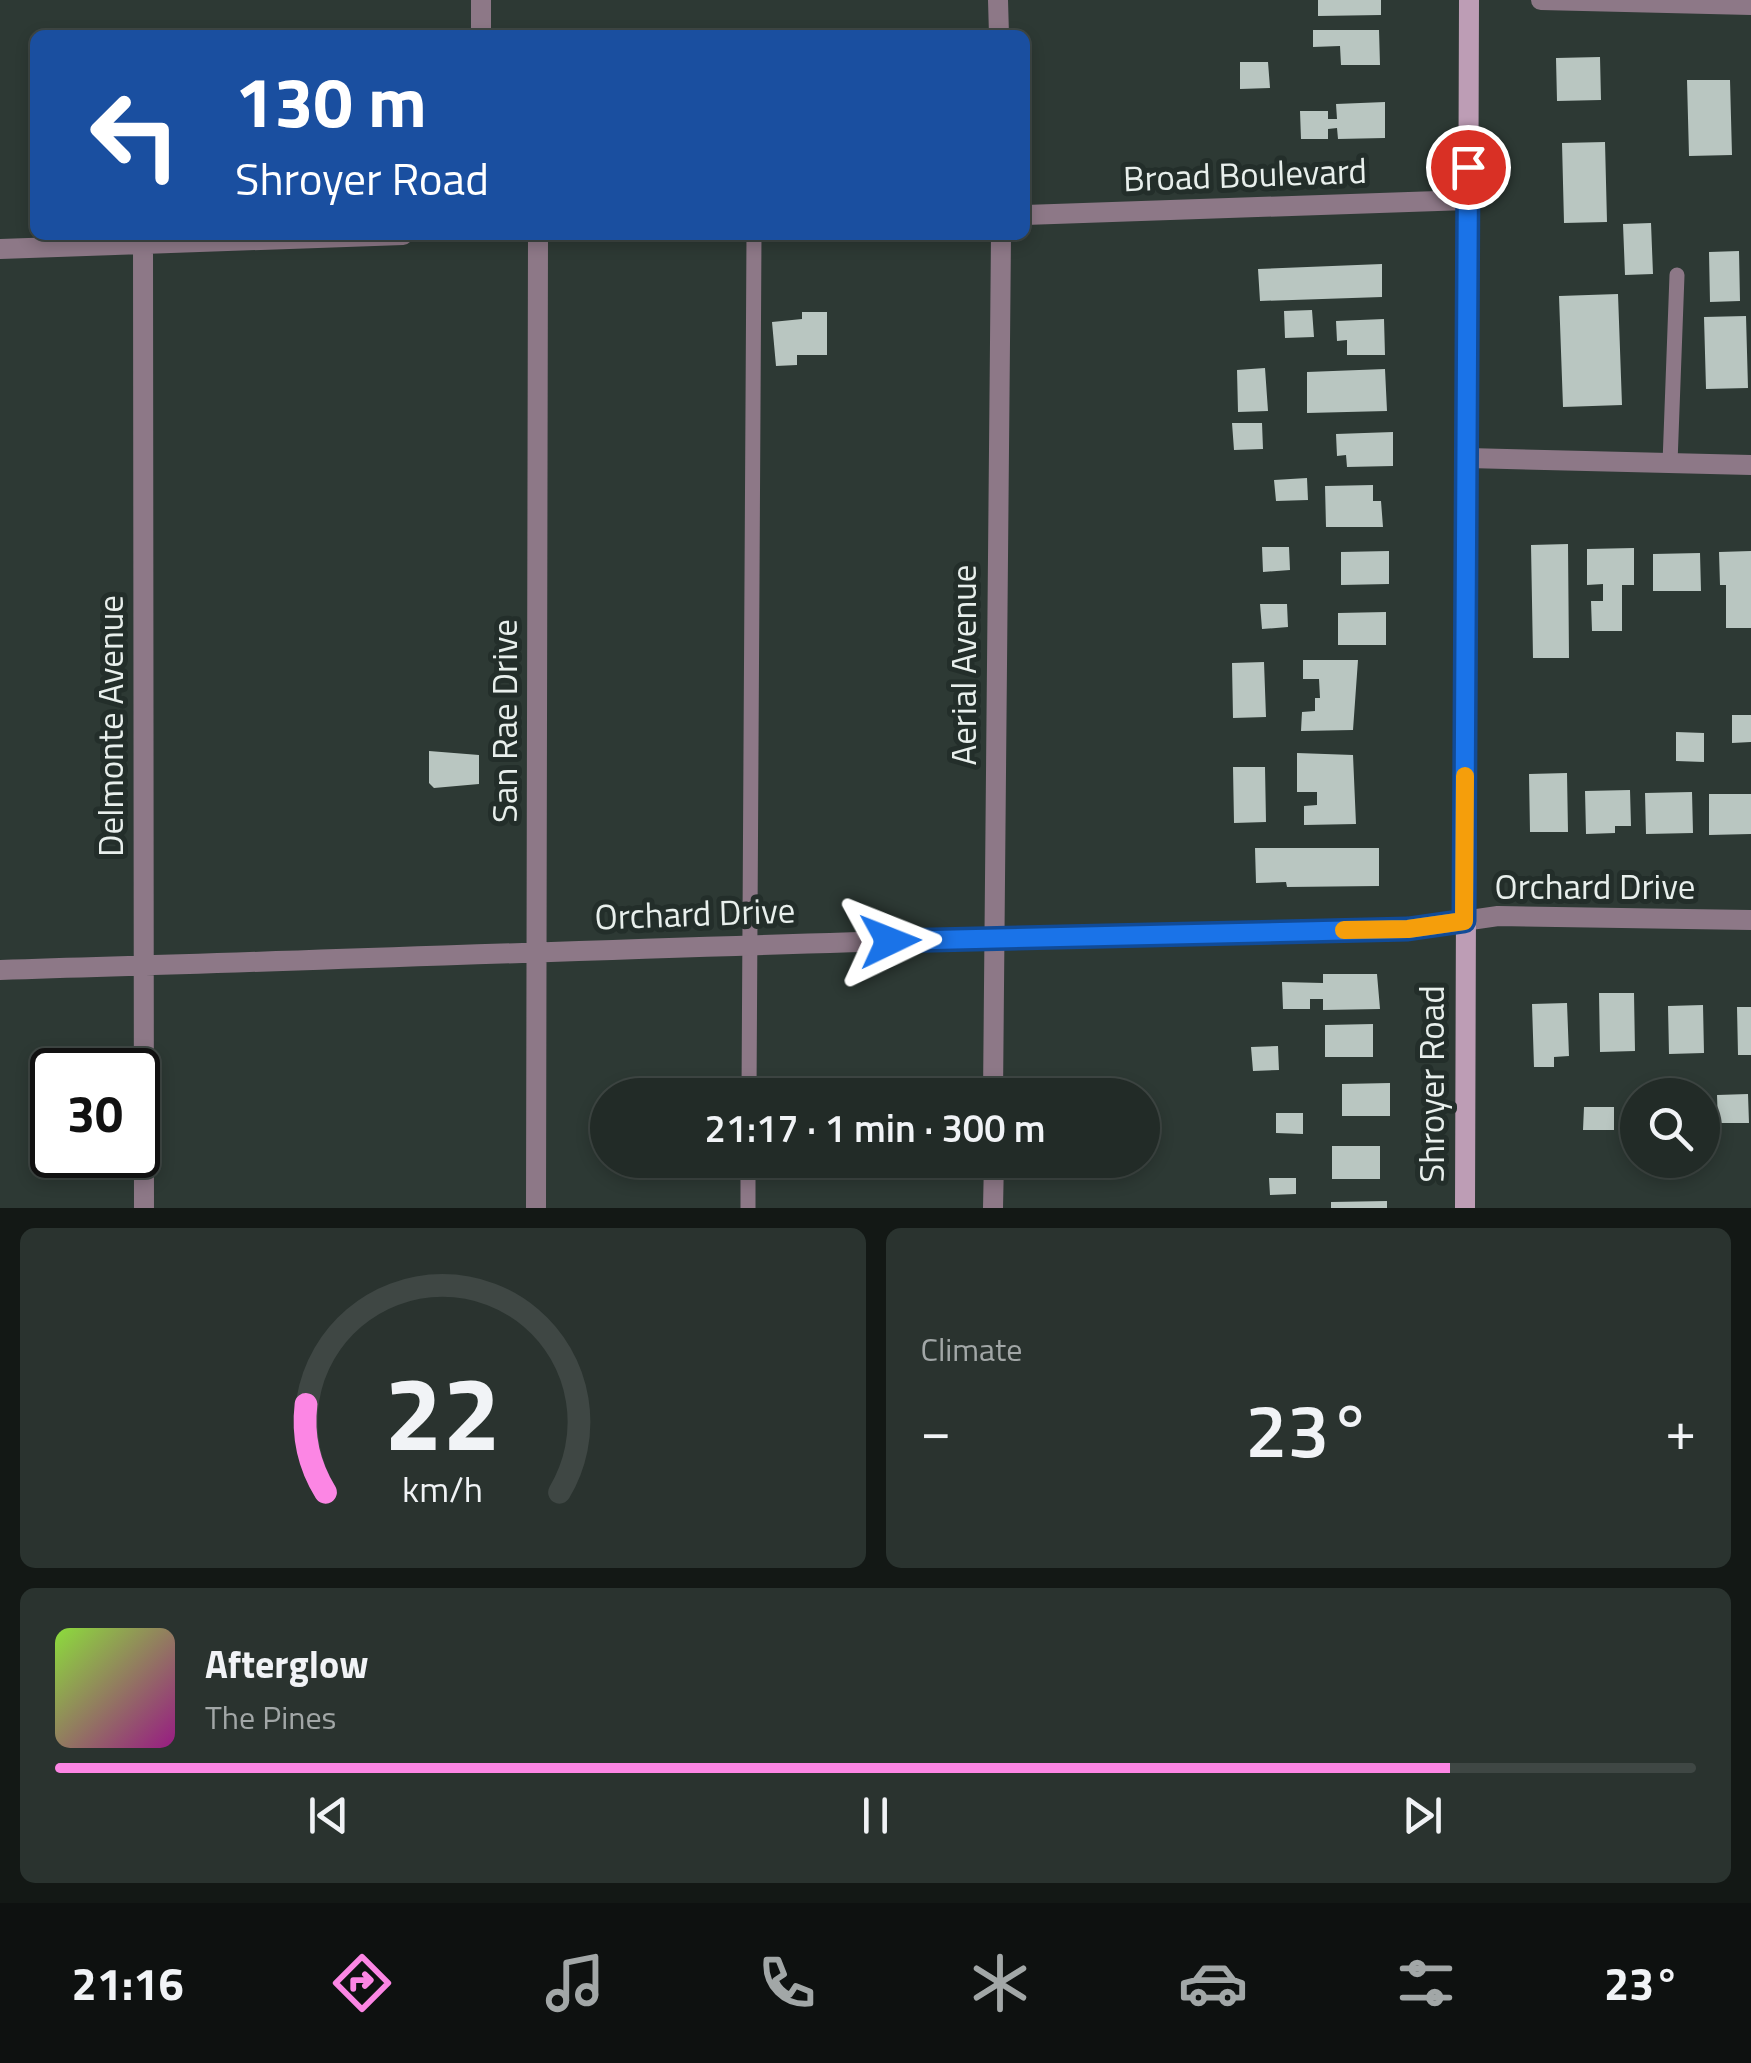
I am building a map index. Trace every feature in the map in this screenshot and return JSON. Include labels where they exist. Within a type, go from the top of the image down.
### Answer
[{"type":"main road","name":"Shroyer Road","points":[[1464,1208],[1469,0]]},
{"type":"street","points":[[481,0],[481,30]]},
{"type":"street","points":[[998,0],[999,30]]},
{"type":"street","points":[[1541,0],[1751,5]]},
{"type":"street","name":"Broad Boulevard","points":[[1030,215],[1467,200]]},
{"type":"street","points":[[0,249],[259,240]]},
{"type":"street","name":"San Rae Drive","points":[[536,1208],[538,240]]},
{"type":"street","name":"Aerial Avenue","points":[[994,1078],[1001,240]]},
{"type":"street","name":"Delmonte Avenue","points":[[143,244],[144,1208]]},
{"type":"street","points":[[1468,458],[1751,465]]},
{"type":"street","name":"Orchard Drive","points":[[0,970],[145,968],[538,950],[1408,929],[1515,916],[1751,920]]},
{"type":"street","points":[[993,1208],[994,1178]]},
{"type":"lane","points":[[748,1078],[754,240]]},
{"type":"lane","points":[[1670,463],[1677,276]]},
{"type":"lane","points":[[748,1178],[748,1208]]},
{"type":"building","points":[[1318,0],[1381,0],[1381,15],[1318,16]]},
{"type":"building","points":[[1313,30],[1379,30],[1380,65],[1341,65],[1340,46],[1313,47]]},
{"type":"building","points":[[1600,57],[1601,100],[1557,101],[1556,58]]},
{"type":"building","points":[[1240,62],[1268,62],[1270,88],[1240,89]]},
{"type":"building","points":[[1687,80],[1730,80],[1732,155],[1689,156]]},
{"type":"building","points":[[1385,102],[1385,138],[1338,139],[1337,128],[1328,129],[1328,139],[1301,139],[1300,111],[1328,111],[1328,119],[1337,119],[1336,104]]},
{"type":"building","points":[[1605,142],[1607,222],[1564,223],[1562,143]]},
{"type":"building","points":[[1651,223],[1653,274],[1625,275],[1623,224]]},
{"type":"building","points":[[1739,251],[1740,301],[1710,302],[1709,252]]},
{"type":"building","points":[[1382,264],[1382,297],[1260,301],[1258,269]]},
{"type":"building","points":[[1618,294],[1622,405],[1563,407],[1559,296]]},
{"type":"building","points":[[1312,310],[1314,337],[1285,338],[1284,311]]},
{"type":"building","points":[[802,312],[827,312],[827,355],[797,355],[797,365],[776,366],[772,322],[802,319]]},
{"type":"building","points":[[1746,316],[1748,388],[1706,389],[1704,317]]},
{"type":"building","points":[[1384,319],[1385,355],[1347,355],[1347,340],[1337,341],[1336,321]]},
{"type":"building","points":[[1265,368],[1268,411],[1238,412],[1237,370]]},
{"type":"building","points":[[1385,369],[1387,411],[1307,413],[1307,372]]},
{"type":"building","points":[[1232,423],[1262,423],[1263,449],[1234,450]]},
{"type":"building","points":[[1393,432],[1393,466],[1347,467],[1346,455],[1337,456],[1336,434]]},
{"type":"building","points":[[1307,478],[1308,500],[1276,501],[1274,480]]},
{"type":"building","points":[[1373,485],[1373,501],[1381,501],[1383,527],[1326,527],[1325,486]]},
{"type":"building","points":[[1568,544],[1569,658],[1533,658],[1531,545]]},
{"type":"building","points":[[1262,547],[1289,547],[1290,570],[1263,572]]},
{"type":"building","points":[[1634,548],[1634,585],[1622,585],[1622,631],[1592,631],[1591,601],[1603,601],[1603,584],[1587,585],[1587,549]]},
{"type":"building","points":[[1389,551],[1389,584],[1341,585],[1341,552]]},
{"type":"building","points":[[1751,551],[1751,628],[1726,628],[1726,585],[1720,585],[1719,552]]},
{"type":"building","points":[[1700,553],[1701,591],[1653,591],[1653,554]]},
{"type":"building","points":[[1260,604],[1287,604],[1288,627],[1262,629]]},
{"type":"building","points":[[1386,612],[1386,645],[1338,645],[1338,613]]},
{"type":"building","points":[[1303,660],[1358,660],[1353,730],[1301,731],[1302,712],[1315,711],[1315,698],[1320,698],[1319,679],[1303,679]]},
{"type":"building","points":[[1264,662],[1266,717],[1233,718],[1232,663]]},
{"type":"building","points":[[1732,715],[1751,715],[1751,742],[1732,743]]},
{"type":"building","points":[[1676,732],[1704,733],[1704,762],[1676,761]]},
{"type":"building","points":[[429,751],[479,755],[479,784],[434,788],[429,783]]},
{"type":"building","points":[[1297,753],[1353,755],[1356,824],[1304,825],[1304,806],[1317,805],[1317,792],[1297,792]]},
{"type":"building","points":[[1233,767],[1265,767],[1266,822],[1234,823]]},
{"type":"building","points":[[1567,773],[1568,832],[1530,832],[1529,774]]},
{"type":"building","points":[[1630,790],[1631,826],[1615,826],[1615,833],[1586,834],[1585,791]]},
{"type":"building","points":[[1692,792],[1693,833],[1646,834],[1645,793]]},
{"type":"building","points":[[1709,794],[1751,794],[1751,834],[1709,835]]},
{"type":"building","points":[[1255,848],[1379,848],[1379,886],[1287,887],[1286,882],[1256,883]]},
{"type":"building","points":[[1323,974],[1377,974],[1380,1009],[1323,1010],[1323,999],[1310,999],[1310,1009],[1283,1009],[1282,982],[1323,983]]},
{"type":"building","points":[[1599,993],[1634,993],[1635,1051],[1600,1052]]},
{"type":"building","points":[[1567,1003],[1569,1056],[1554,1057],[1554,1067],[1534,1067],[1532,1004]]},
{"type":"building","points":[[1703,1005],[1704,1053],[1669,1054],[1668,1006]]},
{"type":"building","points":[[1737,1007],[1751,1007],[1751,1055],[1738,1055]]},
{"type":"building","points":[[1373,1024],[1373,1057],[1325,1057],[1325,1025]]},
{"type":"building","points":[[1278,1046],[1279,1070],[1253,1071],[1251,1047]]},
{"type":"building","points":[[1390,1083],[1390,1116],[1342,1116],[1342,1084]]},
{"type":"building","points":[[1748,1094],[1749,1123],[1720,1123],[1720,1095]]},
{"type":"building","points":[[1584,1107],[1614,1107],[1614,1130],[1583,1130]]},
{"type":"building","points":[[1276,1113],[1303,1113],[1303,1134],[1276,1133]]},
{"type":"building","points":[[1332,1146],[1380,1146],[1380,1179],[1332,1179]]},
{"type":"building","points":[[1269,1178],[1296,1178],[1296,1194],[1270,1195]]},
{"type":"building","points":[[1387,1201],[1387,1208],[1331,1208],[1331,1202]]},
{"type":"slow traffic","points":[[1344,930],[1408,929],[1464,921],[1465,776]]},
{"type":"route","points":[[890,941],[1408,929],[1464,921],[1468,167]]}]
